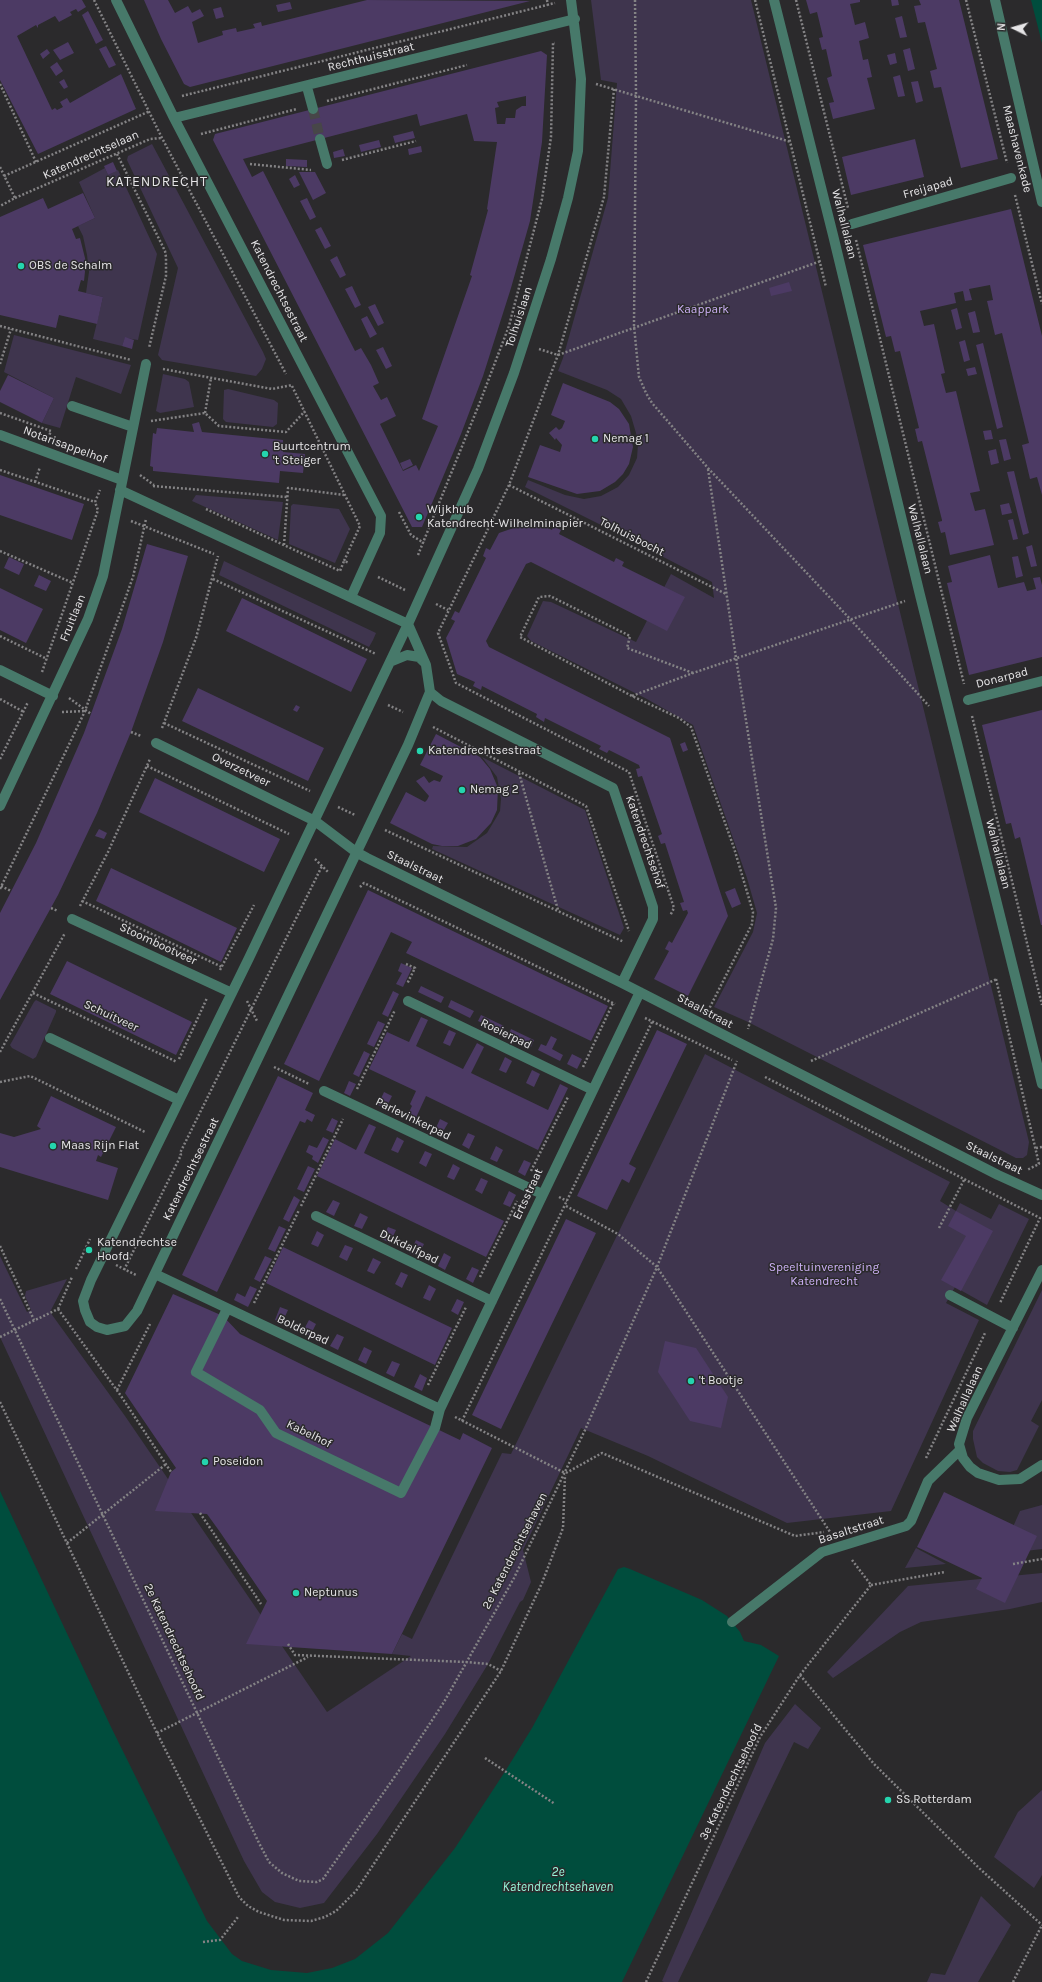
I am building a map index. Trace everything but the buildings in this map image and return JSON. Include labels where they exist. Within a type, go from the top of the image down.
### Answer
[{"type":"street","name":"Katendrechtsestraat","points":[[116,0],[174,118],[381,516],[380,533],[351,597]]},
{"type":"street","name":"Tolhuislaan","points":[[408,624],[481,461],[536,307],[568,198],[578,152],[581,79],[575,19],[571,0]]},
{"type":"street","name":"Walhallalaan","points":[[774,0],[1042,1084]]},
{"type":"street","name":"Maashavenkade","points":[[995,0],[1042,202]]},
{"type":"street","name":"Rechthuisstraat","points":[[174,118],[307,87],[575,19]]},
{"type":"street","points":[[307,87],[312,107]]},
{"type":"street","points":[[320,139],[327,164]]},
{"type":"street","name":"Freijapad","points":[[852,224],[1010,178]]},
{"type":"street","name":"Fruitlaan","points":[[0,806],[88,619],[103,576],[146,364]]},
{"type":"street","points":[[72,406],[133,427]]},
{"type":"street","name":"Notarisappelhof","points":[[0,435],[122,480]]},
{"type":"street","points":[[120,490],[408,624]]},
{"type":"street","name":"Katendrechtsestraat","points":[[408,624],[426,665],[430,692],[420,720],[137,1311],[125,1326],[107,1330],[97,1327],[90,1322],[83,1301],[91,1280],[232,993],[408,624]]},
{"type":"street","points":[[390,662],[402,656],[413,655],[419,657],[426,665]]},
{"type":"street","points":[[0,670],[53,696]]},
{"type":"street","name":"Donarpad","points":[[968,700],[1042,681]]},
{"type":"street","name":"Katendrechtsehof","points":[[430,692],[441,701],[613,788],[653,906],[653,919],[622,983]]},
{"type":"street","name":"Overzetveer","points":[[156,743],[315,820]]},
{"type":"street","points":[[315,820],[356,852]]},
{"type":"street","name":"Staalstraat","points":[[356,852],[622,983],[998,1175],[1042,1195]]},
{"type":"street","name":"Stoombootveer","points":[[72,919],[232,993]]},
{"type":"street","name":"Ertsstraat","points":[[440,1409],[640,992]]},
{"type":"street","name":"Roeierpad","points":[[408,1001],[593,1090]]},
{"type":"street","points":[[50,1038],[179,1100]]},
{"type":"street","name":"Parlevinkerpad","points":[[324,1091],[542,1194]]},
{"type":"street","name":"Dukdalfpad","points":[[316,1216],[492,1301]]},
{"type":"street","name":"Walhallalaan","points":[[1042,1270],[967,1418],[960,1437],[960,1450],[963,1458],[974,1470],[986,1477],[999,1480],[1020,1479],[1042,1465]]},
{"type":"street","name":"Bolderpad","points":[[155,1274],[440,1409]]},
{"type":"street","points":[[950,1295],[1013,1328]]},
{"type":"street","name":"Kabelhof","points":[[227,1309],[196,1372],[260,1410],[276,1433],[401,1493],[435,1428],[440,1409]]},
{"type":"street","name":"Basaltstraat","points":[[732,1622],[822,1552],[840,1545],[906,1526],[911,1521],[928,1482],[960,1450]]},
{"type":"path","points":[[94,0],[162,138],[292,385],[360,526],[340,571],[201,507]]},
{"type":"path","points":[[635,0],[636,95],[634,326],[639,377],[646,394],[708,468],[934,711],[949,709]]},
{"type":"path","name":"Walhallalaan","points":[[796,0],[1042,1005]]},
{"type":"path","name":"Maashavenkade","points":[[966,0],[1042,304]]},
{"type":"path","name":"Rechthuisstraat","points":[[183,96],[548,5]]},
{"type":"path","name":"Tolhuislaan","points":[[418,556],[509,326],[542,199],[551,137],[553,43]]},
{"type":"path","points":[[546,45],[559,43]]},
{"type":"path","points":[[202,134],[312,107],[470,64]]},
{"type":"path","points":[[594,83],[795,144]]},
{"type":"path","name":"Katendrechtselaan","points":[[0,84],[36,162]]},
{"type":"path","points":[[456,683],[438,634],[448,610],[509,485],[558,355],[604,197],[614,89]]},
{"type":"path","name":"Katendrechtselaan","points":[[4,176],[155,109]]},
{"type":"path","name":"Katendrechtselaan","points":[[0,206],[150,139],[169,137]]},
{"type":"path","points":[[117,154],[165,252],[166,257],[166,276],[146,364]]},
{"type":"path","points":[[0,167],[15,198]]},
{"type":"path","points":[[537,348],[558,355],[634,326],[677,313],[824,260]]},
{"type":"path","points":[[0,326],[169,371],[272,389],[292,385]]},
{"type":"path","points":[[0,364],[10,329]]},
{"type":"path","points":[[205,413],[210,378]]},
{"type":"path","points":[[205,413],[219,426],[286,432],[305,411]]},
{"type":"path","name":"Notarisappelhof","points":[[0,413],[51,431],[48,443]]},
{"type":"path","points":[[145,421],[205,413]]},
{"type":"path","name":"Notarisappelhof","points":[[35,482],[43,460]]},
{"type":"path","points":[[708,468],[736,658],[776,908],[773,939],[747,1032]]},
{"type":"path","points":[[0,470],[35,482]]},
{"type":"path","points":[[139,474],[153,485],[167,491]]},
{"type":"path","name":"Fruitlaan","points":[[35,482],[95,502],[98,510],[41,676]]},
{"type":"path","points":[[153,485],[288,497]]},
{"type":"path","points":[[151,491],[153,485]]},
{"type":"path","name":"Tolhuisbocht","points":[[509,485],[727,594]]},
{"type":"path","points":[[284,545],[288,488],[345,495]]},
{"type":"path","points":[[127,519],[226,560]]},
{"type":"path","points":[[11,891],[0,887],[85,711],[133,577],[144,525]]},
{"type":"path","points":[[0,551],[73,582]]},
{"type":"path","points":[[0,1052],[108,852],[147,766],[196,638],[218,556]]},
{"type":"path","points":[[344,561],[350,564]]},
{"type":"path","points":[[373,574],[404,589]]},
{"type":"path","points":[[213,579],[376,654]]},
{"type":"path","points":[[402,595],[407,583]]},
{"type":"path","points":[[692,673],[627,648],[630,636],[550,596],[539,597],[520,637],[632,696],[679,718],[690,727],[734,848],[753,912],[752,924],[708,1012]]},
{"type":"path","points":[[431,601],[448,610]]},
{"type":"path","points":[[632,696],[692,673],[905,601]]},
{"type":"path","points":[[0,636],[47,659]]},
{"type":"path","points":[[65,694],[85,711],[91,714]]},
{"type":"path","points":[[0,700],[23,712]]},
{"type":"path","points":[[0,759],[28,702]]},
{"type":"path","points":[[383,702],[407,714]]},
{"type":"path","points":[[56,712],[85,711]]},
{"type":"path","name":"Overzetveer","points":[[164,723],[314,793]]},
{"type":"path","points":[[429,726],[586,806],[631,937]]},
{"type":"path","points":[[147,766],[290,834],[287,838]]},
{"type":"path","points":[[519,773],[558,910]]},
{"type":"path","points":[[332,804],[361,818]]},
{"type":"path","name":"Staalstraat","points":[[392,832],[628,944]]},
{"type":"path","points":[[312,855],[331,875]]},
{"type":"path","name":"Katendrechtsestraat","points":[[124,1270],[181,1155],[180,1153],[322,866]]},
{"type":"path","points":[[358,889],[364,883],[620,1006]]},
{"type":"path","name":"Stoombootveer","points":[[82,901],[222,967]]},
{"type":"path","points":[[406,964],[415,968],[406,986]]},
{"type":"path","points":[[809,1063],[997,979]]},
{"type":"path","name":"Schuitveer","points":[[33,993],[177,1062]]},
{"type":"path","points":[[174,1069],[208,995]]},
{"type":"path","points":[[245,997],[259,1023]]},
{"type":"path","points":[[247,1318],[398,1005]]},
{"type":"path","points":[[645,1018],[737,1063]]},
{"type":"path","points":[[462,1420],[566,1206],[654,1018]]},
{"type":"path","name":"2e Katendrechtsehaven","points":[[323,1879],[402,1766],[444,1702],[514,1578],[565,1473],[657,1267],[739,1057]]},
{"type":"path","points":[[274,1067],[324,1091]]},
{"type":"path","points":[[758,1074],[964,1180],[939,1228]]},
{"type":"path","points":[[0,1082],[30,1076],[145,1132]]},
{"type":"path","points":[[1036,1148],[1042,1147]]},
{"type":"path","name":"Walhallalaan","points":[[924,1463],[1040,1218],[964,1180]]},
{"type":"path","points":[[565,1473],[602,1453],[795,1536],[829,1531],[657,1267],[618,1234],[566,1206]]},
{"type":"path","points":[[0,1246],[34,1320]]},
{"type":"path","points":[[110,1263],[142,1278]]},
{"type":"path","name":"2e Katendrechtsehoofd","points":[[0,1299],[269,1862],[282,1873],[299,1881],[317,1882],[323,1879]]},
{"type":"path","points":[[0,1337],[58,1309],[121,1396],[171,1472]]},
{"type":"path","points":[[0,1402],[157,1733],[239,1897],[248,1906],[270,1916],[284,1920],[311,1921],[325,1917],[336,1911],[356,1891],[501,1671],[542,1583],[563,1528],[565,1473]]},
{"type":"path","points":[[440,1409],[565,1473]]},
{"type":"path","points":[[67,1543],[166,1464]]},
{"type":"path","points":[[200,1513],[261,1604]]},
{"type":"path","points":[[840,1545],[871,1585],[946,1572]]},
{"type":"path","points":[[1013,1564],[1042,1559]]},
{"type":"path","name":"3e Katendrechtsehoofd","points":[[646,1982],[760,1737],[800,1675],[871,1585]]},
{"type":"path","points":[[288,1644],[295,1655],[466,1662],[488,1664],[501,1671]]},
{"type":"path","points":[[157,1733],[310,1656]]},
{"type":"path","points":[[800,1675],[874,1764],[979,1868],[1042,1925],[1013,1982]]},
{"type":"path","points":[[485,1758],[555,1804]]},
{"type":"path","points":[[203,1942],[220,1940],[238,1917]]},
{"type":"green space","name":"Kaappark","points":[[591,0],[751,0],[1029,1142],[1027,1155],[1023,1158],[1016,1158],[746,1021],[714,1007],[753,932],[757,913],[747,878],[693,725],[645,698],[531,641],[527,636],[543,601],[551,602],[636,642],[671,574],[714,598],[712,582],[525,487],[528,480],[565,495],[584,499],[601,496],[618,487],[629,475],[637,458],[638,444],[636,433],[631,416],[621,399],[607,390],[558,371],[608,198],[617,83],[601,80]]},
{"type":"green space","points":[[152,144],[263,352],[266,359],[262,369],[256,376],[162,360],[158,355],[178,268],[127,160],[128,156]]},
{"type":"green space","points":[[105,168],[108,175],[118,170],[157,254],[138,340],[125,338],[122,346],[93,339],[103,297],[86,293],[89,272],[87,255],[83,236],[78,226],[95,218],[79,182]]},
{"type":"green space","points":[[14,335],[131,365],[121,394],[76,377],[60,428],[42,423],[54,398],[4,372]]},
{"type":"green space","points":[[163,374],[185,379],[189,382],[194,407],[160,413],[156,411]]},
{"type":"green space","points":[[228,389],[274,400],[278,403],[277,424],[273,427],[226,422],[223,419],[224,390]]},
{"type":"green space","points":[[196,495],[283,502],[278,540],[192,501]]},
{"type":"green space","points":[[293,504],[339,509],[350,529],[335,563],[289,544],[291,506]]},
{"type":"green space","points":[[224,561],[376,633],[373,640],[369,647],[219,575]]},
{"type":"green space","points":[[482,757],[585,810],[624,928],[620,935],[432,849],[433,846],[467,847],[487,833],[500,811],[501,799],[497,777]]},
{"type":"green space","points":[[36,1000],[56,1010],[56,1012],[36,1057],[33,1059],[12,1048],[10,1045]]},
{"type":"green space","name":"Speeltuinvereniging Katendrecht","points":[[705,1054],[950,1182],[940,1201],[956,1211],[960,1203],[991,1219],[999,1204],[1029,1219],[987,1305],[955,1287],[946,1303],[979,1320],[891,1511],[787,1523],[648,1456],[581,1428],[523,1550],[531,1582],[523,1600],[520,1602],[488,1664],[445,1734],[377,1834],[324,1903],[300,1908],[275,1902],[262,1892],[244,1861],[0,1337],[0,1256],[27,1312],[31,1310],[25,1296],[26,1291],[67,1279],[50,1312],[125,1416],[327,1712],[411,1656],[392,1654],[402,1634],[412,1639],[502,1453],[511,1454]]},
{"type":"green space","points":[[1042,1290],[1042,1400],[1031,1421],[1039,1426],[1017,1470],[1010,1472],[998,1471],[983,1463],[977,1457],[973,1439],[973,1431]]},
{"type":"green space","points":[[1042,1505],[1042,1549],[1001,1554],[1020,1511]]},
{"type":"green space","points":[[916,1548],[946,1564],[905,1568]]},
{"type":"green space","points":[[1042,1573],[1042,1602],[1010,1609],[921,1622],[900,1632],[833,1678],[827,1672],[908,1586]]},
{"type":"green space","points":[[795,1704],[821,1728],[808,1749],[794,1742],[678,1982],[664,1982],[662,1981],[765,1743]]},
{"type":"green space","points":[[1042,1790],[1042,1875],[1034,1888],[994,1857],[1018,1812]]},
{"type":"green space","points":[[981,1896],[1011,1925],[978,1982],[927,1982],[931,1973],[945,1975]]},
{"type":"water","points":[[1031,0],[1042,0],[1042,43]]},
{"type":"water","points":[[0,1491],[111,1727],[207,1921],[232,1954],[242,1961],[271,1970],[307,1973],[332,1968],[355,1959],[388,1933],[455,1848],[506,1770],[532,1728],[618,1569],[624,1567],[630,1569],[702,1600],[727,1616],[740,1632],[744,1641],[761,1645],[779,1656],[622,1982],[0,1982]]},
{"type":"tunnel","points":[[313,109],[320,139]]},
{"type":"place","name":"OBS de Schalm","points":[[21,266]]},
{"type":"place","name":"Nemag 1","points":[[595,439]]},
{"type":"place","name":"Buurtcentrum 't Steiger","points":[[265,454]]},
{"type":"place","name":"Wijkhub Katendrecht-Wilhelminapier","points":[[419,517]]},
{"type":"place","name":"Katendrechtsestraat","points":[[420,751]]},
{"type":"place","name":"Nemag 2","points":[[462,790]]},
{"type":"place","name":"Maas Rijn Flat","points":[[53,1146]]},
{"type":"place","name":"Katendrechtse Hoofd","points":[[89,1250]]},
{"type":"place","name":"'t Bootje","points":[[691,1381]]},
{"type":"place","name":"Poseidon","points":[[205,1462]]},
{"type":"place","name":"Neptunus","points":[[296,1593]]},
{"type":"place","name":"SS Rotterdam","points":[[888,1800]]},
{"type":"district","name":"KATENDRECHT","points":[[157,182]]}]
